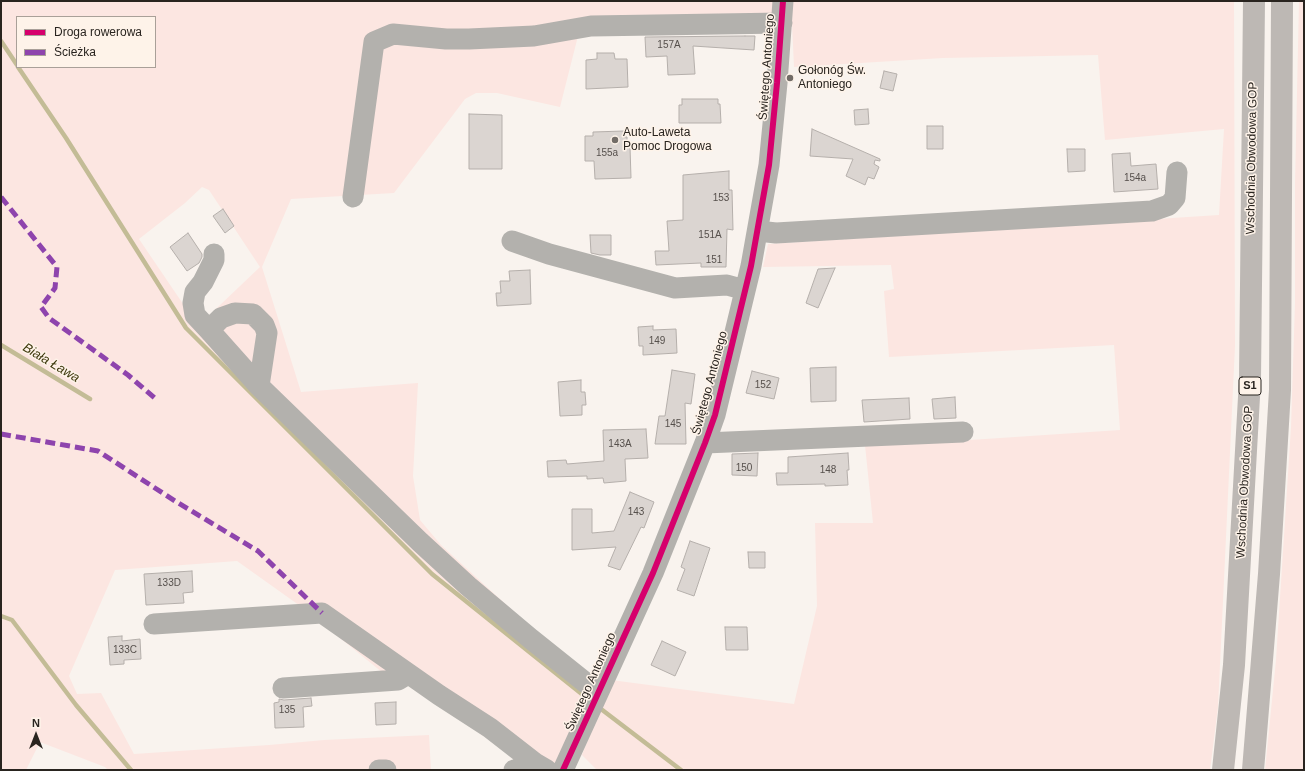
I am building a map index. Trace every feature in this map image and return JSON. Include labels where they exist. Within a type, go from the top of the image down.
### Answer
[{"type":"highway","name":"Wschodnia Obwodowa GOP","points":[[1223,770],[1234,665],[1250,379],[1254,1]]},
{"type":"highway","points":[[1253,770],[1269,574],[1280,390],[1282,1]]},
{"type":"street","name":"Świętego Antoniego","points":[[563,770],[652,573],[715,415],[746,290],[758,231],[773,136],[783,1]]},
{"type":"street","points":[[353,197],[374,42],[393,34],[469,39],[534,36],[591,26],[699,23],[782,23]]},
{"type":"street","points":[[758,231],[776,233],[1152,210],[1169,205],[1175,198],[1177,172]]},
{"type":"street","points":[[512,241],[549,254],[675,288],[727,286],[746,290]]},
{"type":"street","points":[[214,254],[214,260],[203,282],[195,292],[193,303],[195,315],[208,330],[259,386],[420,542],[468,586],[531,639],[586,683],[600,690]]},
{"type":"street","points":[[208,330],[221,318],[235,313],[253,314],[264,325],[267,333],[259,386]]},
{"type":"street","points":[[705,443],[963,432]]},
{"type":"street","points":[[154,624],[322,613],[438,695],[490,728],[541,767]]},
{"type":"street","points":[[283,688],[398,680],[408,674]]},
{"type":"street","points":[[514,770],[529,767],[541,767]]},
{"type":"street","points":[[379,770],[386,770]]},
{"type":"shaded area","points":[[1,1],[775,1],[774,26],[578,36],[560,107],[497,93],[476,93],[465,99],[394,193],[291,199],[262,267],[301,392],[418,383],[413,476],[420,520],[441,545],[536,632],[594,679],[553,770],[529,767],[409,685],[388,677],[303,608],[237,561],[115,570],[69,676],[77,694],[101,693],[134,754],[324,740],[429,735],[431,770],[108,770],[105,767],[40,742],[26,770],[1,770]],"holes":[[[202,187],[209,190],[260,267],[198,326],[139,239],[185,203]]]},
{"type":"shaded area","points":[[791,1],[1234,1],[1235,346],[1218,707],[1210,770],[597,770],[582,755],[611,680],[794,704],[817,606],[815,523],[873,523],[865,445],[925,443],[1120,430],[1114,345],[889,357],[884,291],[894,289],[891,265],[763,267],[768,244],[1219,215],[1224,129],[1105,140],[1098,55],[943,58],[794,67]]},
{"type":"shaded area","points":[[1299,1],[1304,1],[1304,770],[1265,770],[1276,660],[1291,427],[1295,303],[1295,184]]},
{"type":"building","points":[[755,36],[754,50],[693,46],[695,74],[668,75],[667,56],[646,57],[645,37]]},
{"type":"building","points":[[597,53],[614,53],[615,59],[627,59],[628,87],[586,89],[586,60],[597,59]]},
{"type":"building","points":[[884,71],[897,74],[893,91],[880,88]]},
{"type":"building","points":[[682,99],[718,99],[718,104],[720,104],[721,123],[679,123],[679,105],[682,105]]},
{"type":"building","points":[[868,109],[869,124],[855,125],[854,110]]},
{"type":"building","points":[[469,114],[502,115],[502,169],[469,169]]},
{"type":"building","points":[[927,126],[943,126],[943,149],[927,149]]},
{"type":"building","points":[[812,129],[880,159],[880,161],[875,160],[874,164],[879,167],[874,179],[868,177],[865,185],[846,176],[853,159],[810,156]]},
{"type":"building","points":[[624,131],[624,137],[627,137],[627,147],[630,147],[631,178],[595,179],[594,161],[585,161],[585,136],[593,136],[593,132]]},
{"type":"building","points":[[1067,149],[1085,149],[1085,171],[1068,172]]},
{"type":"building","points":[[1130,153],[1131,166],[1156,164],[1158,189],[1114,192],[1112,154]]},
{"type":"building","points":[[729,171],[729,190],[732,190],[733,230],[727,229],[726,267],[701,267],[701,263],[656,265],[655,251],[669,251],[667,221],[683,220],[683,175]]},
{"type":"building","points":[[223,209],[234,226],[225,233],[213,216]]},
{"type":"building","points":[[188,233],[202,254],[202,257],[199,263],[187,271],[170,247]]},
{"type":"building","points":[[590,235],[611,235],[611,255],[591,253]]},
{"type":"building","points":[[835,268],[818,308],[806,303],[818,269]]},
{"type":"building","points":[[530,270],[531,304],[497,306],[496,293],[501,293],[500,281],[510,281],[509,271]]},
{"type":"building","points":[[653,326],[653,330],[676,329],[677,353],[643,355],[643,346],[639,346],[638,327]]},
{"type":"building","points":[[836,367],[836,401],[811,402],[810,368]]},
{"type":"building","points":[[672,370],[695,374],[691,404],[685,403],[686,444],[655,444],[659,416],[665,416]]},
{"type":"building","points":[[752,371],[779,378],[774,399],[746,393]]},
{"type":"building","points":[[581,380],[581,392],[585,392],[586,405],[582,405],[582,415],[560,416],[558,382]]},
{"type":"building","points":[[955,397],[956,418],[934,419],[932,399]]},
{"type":"building","points":[[909,398],[910,419],[864,422],[862,400]]},
{"type":"building","points":[[646,429],[648,458],[625,459],[626,481],[604,483],[603,478],[587,479],[587,476],[548,477],[547,461],[566,460],[567,464],[604,461],[603,430]]},
{"type":"building","points":[[758,453],[757,476],[732,475],[732,454]]},
{"type":"building","points":[[848,453],[848,485],[777,485],[776,473],[788,473],[788,457]]},
{"type":"building","points":[[630,492],[654,502],[644,528],[641,527],[620,570],[608,566],[616,547],[572,550],[572,509],[592,509],[592,533],[614,531]]},
{"type":"building","points":[[690,541],[710,548],[694,596],[677,590],[685,569],[681,567]]},
{"type":"building","points":[[748,552],[765,552],[765,568],[749,568]]},
{"type":"building","points":[[192,571],[193,592],[183,593],[184,603],[146,605],[144,574]]},
{"type":"building","points":[[725,627],[747,627],[748,650],[726,650]]},
{"type":"building","points":[[122,636],[122,641],[140,639],[141,659],[124,660],[124,664],[110,665],[108,637]]},
{"type":"building","points":[[662,641],[686,652],[675,676],[651,665]]},
{"type":"building","points":[[311,698],[312,706],[303,707],[304,727],[275,728],[274,703],[279,702],[279,699]]},
{"type":"building","points":[[396,702],[396,724],[376,725],[375,703]]},
{"type":"waterway","points":[[1,41],[16,64]]},
{"type":"waterway","points":[[19,68],[66,138],[186,328],[432,574],[583,695]]},
{"type":"waterway","name":"Biała Ława","points":[[1,345],[90,399]]},
{"type":"waterway","points":[[1,616],[12,620],[76,705],[131,770]]},
{"type":"waterway","points":[[601,709],[681,770]]},
{"type":"marked path","points":[[1,197],[57,267],[55,288],[41,307],[49,318],[128,375],[156,399]]},
{"type":"marked path","points":[[1,434],[98,451],[175,501],[258,551],[322,613]]},
{"type":"cycle path","points":[[563,770],[653,573],[715,415],[751,266],[769,165],[783,1]]},
{"type":"place","name":"Gołonóg Św. Antoniego","points":[[790,78]]},
{"type":"place","name":"Auto-Laweta Pomoc Drogowa","points":[[615,140]]}]
